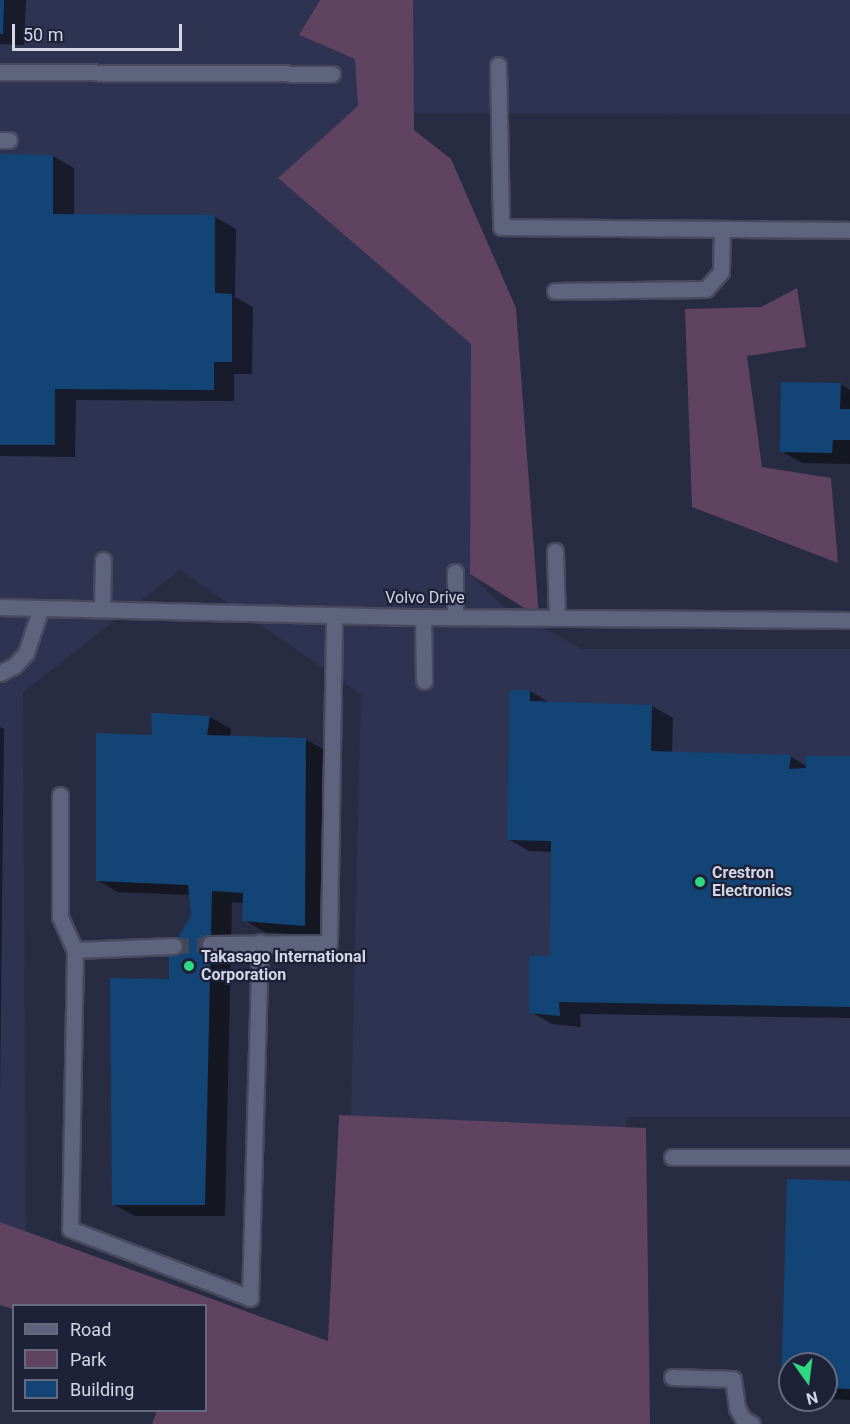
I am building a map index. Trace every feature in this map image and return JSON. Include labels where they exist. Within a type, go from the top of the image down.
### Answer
[{"type":"street","points":[[498,65],[501,227],[850,231]]},
{"type":"street","points":[[0,72],[332,74]]},
{"type":"street","points":[[555,291],[706,289],[721,272],[722,229]]},
{"type":"street","points":[[555,551],[557,618]]},
{"type":"street","points":[[102,609],[103,560]]},
{"type":"street","points":[[455,572],[455,617]]},
{"type":"street","name":"Volvo Drive","points":[[0,607],[423,617],[850,620]]},
{"type":"street","points":[[0,673],[14,666],[26,653],[41,608]]},
{"type":"street","points":[[210,944],[329,943],[334,615]]},
{"type":"street","points":[[423,617],[424,681]]},
{"type":"street","points":[[60,795],[60,917],[75,950],[70,1229],[250,1298],[260,942]]},
{"type":"street","points":[[75,950],[174,946]]},
{"type":"street","points":[[672,1157],[850,1157]]},
{"type":"street","points":[[672,1377],[733,1379],[737,1408],[743,1419],[752,1424]]},
{"type":"shaded area","points":[[0,0],[320,0],[299,35],[356,59],[358,107],[278,178],[471,344],[470,574],[501,605],[582,649],[850,649],[850,1117],[626,1117],[636,1424],[345,1360],[361,694],[180,570],[23,692],[26,1266],[0,1258]]},
{"type":"shaded area","points":[[408,0],[850,0],[850,114],[407,113]]},
{"type":"green space","points":[[320,0],[413,0],[414,130],[451,159],[516,308],[539,617],[470,574],[471,344],[278,178],[358,106],[355,59],[299,35]]},
{"type":"green space","points":[[797,288],[806,347],[747,356],[762,467],[831,478],[838,563],[692,507],[685,309],[761,307]]},
{"type":"green space","points":[[339,1115],[646,1128],[650,1424],[152,1424],[157,1412],[207,1412],[207,1304],[12,1304],[12,1309],[0,1305],[0,1222],[328,1341]]},
{"type":"building","points":[[0,0],[4,0],[3,34],[0,34]]},
{"type":"building","points":[[0,154],[53,155],[53,214],[215,215],[215,293],[232,294],[232,362],[214,362],[214,390],[55,389],[55,445],[0,445]]},
{"type":"building","points":[[781,382],[841,383],[840,409],[850,409],[850,440],[833,440],[832,453],[780,452]]},
{"type":"building","name":"Crestron Electronics","points":[[510,690],[530,690],[530,701],[652,705],[651,751],[791,755],[789,769],[806,768],[805,756],[850,756],[850,1007],[559,1002],[560,1016],[529,1013],[529,956],[550,956],[551,841],[507,840]]},
{"type":"building","name":"Takasago International Corporation","points":[[151,713],[210,716],[207,735],[306,738],[305,926],[242,921],[243,893],[212,891],[205,1205],[112,1205],[110,978],[169,979],[169,955],[191,915],[188,885],[96,881],[96,733],[152,735]]},
{"type":"building","points":[[787,1179],[850,1181],[850,1389],[838,1388],[838,1352],[782,1352]]},
{"type":"tunnel","points":[[174,946],[210,944]]},
{"type":"place","name":"Crestron Electronics","points":[[700,882]]},
{"type":"place","name":"Takasago International Corporation","points":[[189,966]]}]
